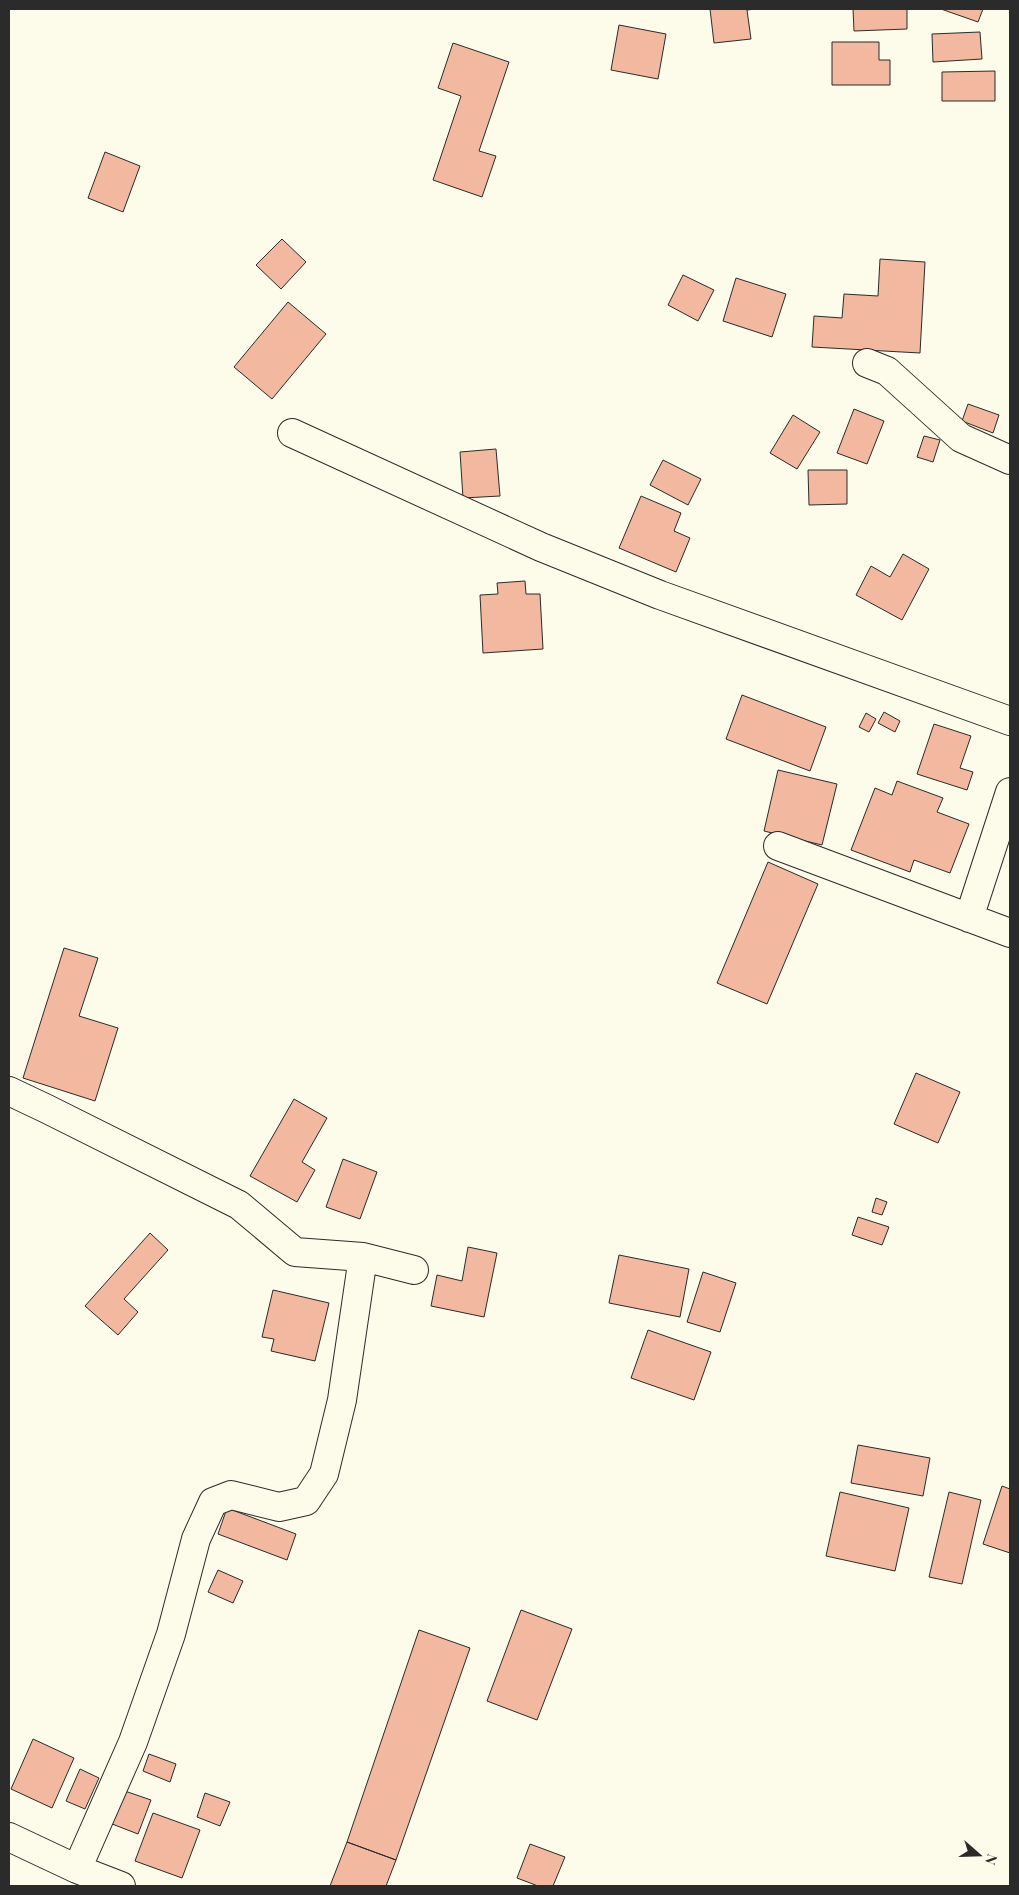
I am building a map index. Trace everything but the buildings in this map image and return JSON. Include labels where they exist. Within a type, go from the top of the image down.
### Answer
[{"type":"street","points":[[867,363],[887,371],[961,438],[1010,460]]},
{"type":"street","points":[[292,433],[541,547],[660,595],[1010,720]]},
{"type":"street","points":[[969,918],[1010,792]]},
{"type":"street","points":[[778,846],[1010,933]]},
{"type":"street","points":[[9,1092],[239,1205],[295,1252],[363,1257],[414,1270]]},
{"type":"street","points":[[77,1869],[133,1742],[171,1634],[196,1539],[213,1502],[231,1495],[279,1507],[306,1501],[324,1474],[342,1400],[363,1257]]},
{"type":"street","points":[[9,1837],[77,1869],[122,1886]]}]
